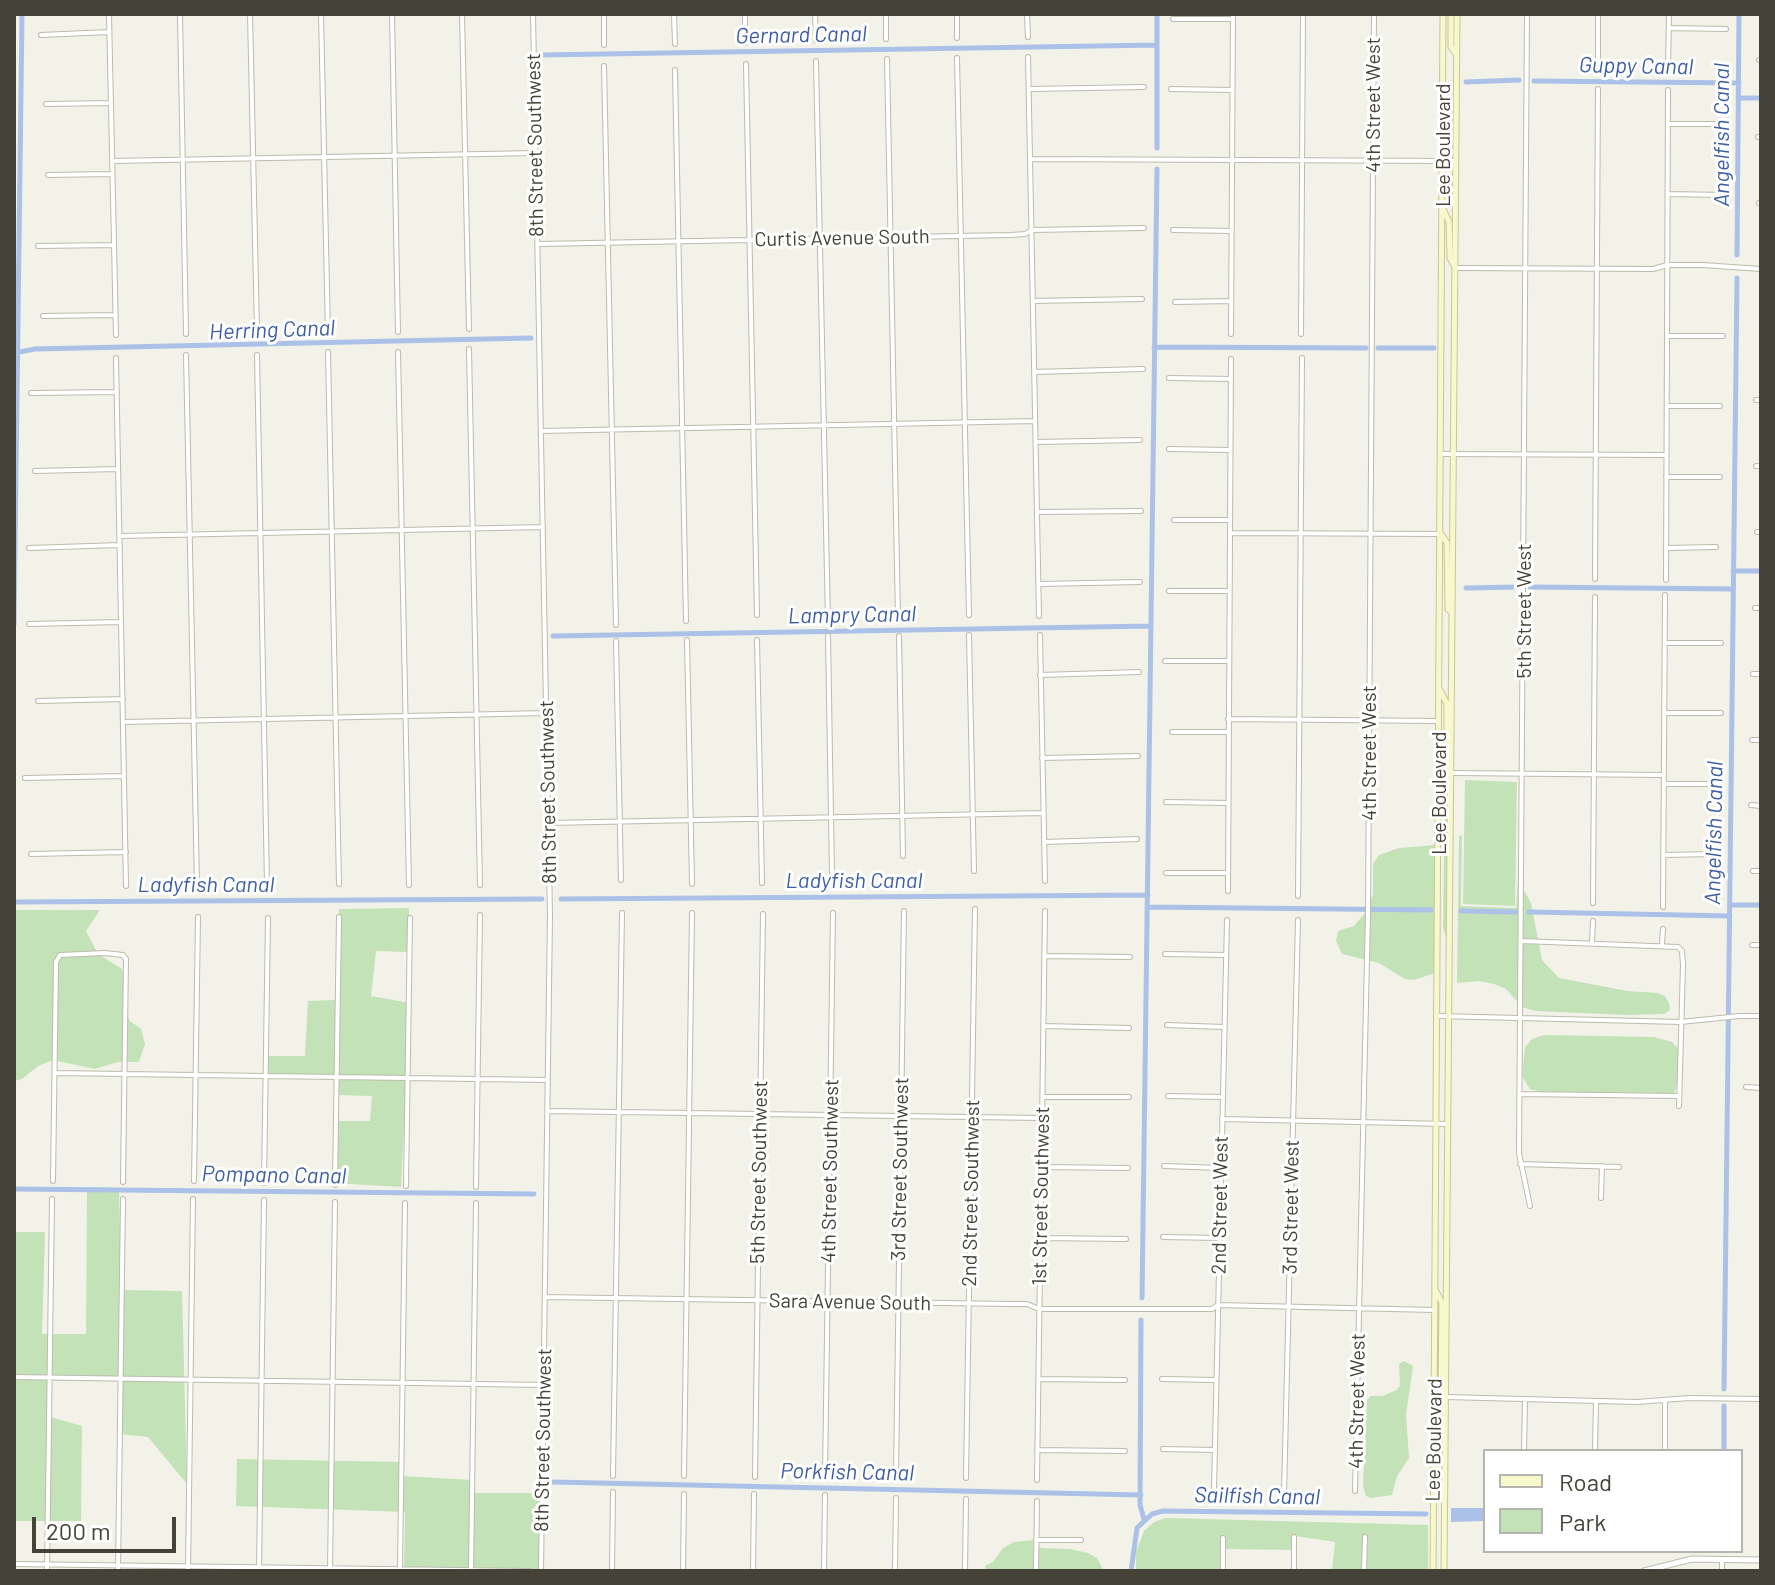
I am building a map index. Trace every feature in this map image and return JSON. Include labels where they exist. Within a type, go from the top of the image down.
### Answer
[{"type":"main road","name":"Lee Boulevard","points":[[1433,1571],[1443,14]]},
{"type":"main road","name":"Lee Boulevard","points":[[1444,1571],[1456,161],[1456,55],[1451,47],[1454,14]]},
{"type":"main road","points":[[1443,208],[1449,222],[1450,258],[1455,268]]},
{"type":"main road","points":[[1441,534],[1447,543],[1448,609],[1453,614]]},
{"type":"main road","points":[[1439,690],[1447,704],[1447,765],[1452,773]]},
{"type":"main road","points":[[1436,1290],[1442,1303],[1441,1390],[1446,1397]]},
{"type":"street","points":[[109,14],[116,335]]},
{"type":"street","points":[[180,14],[186,334]]},
{"type":"street","points":[[250,14],[257,330]]},
{"type":"street","points":[[321,14],[328,334]]},
{"type":"street","points":[[392,14],[398,332]]},
{"type":"street","points":[[462,14],[469,329]]},
{"type":"street","name":"8th Street Southwest","points":[[533,14],[549,823],[541,1571]]},
{"type":"street","points":[[604,14],[604,45]]},
{"type":"street","points":[[674,14],[675,44]]},
{"type":"street","points":[[745,14],[745,43]]},
{"type":"street","points":[[815,14],[816,41]]},
{"type":"street","points":[[886,14],[886,39]]},
{"type":"street","points":[[957,14],[957,38]]},
{"type":"street","points":[[1027,14],[1028,37]]},
{"type":"street","points":[[1301,334],[1303,14]]},
{"type":"street","name":"4th Street West","points":[[1355,1491],[1368,914],[1374,14]]},
{"type":"street","name":"5th Street West","points":[[1527,14],[1520,1164],[1530,1206]]},
{"type":"street","points":[[1598,14],[1598,71]]},
{"type":"street","points":[[1668,72],[1669,14]]},
{"type":"street","points":[[1173,19],[1233,16],[1231,334]]},
{"type":"street","points":[[1669,28],[1726,29]]},
{"type":"street","points":[[41,35],[109,32]]},
{"type":"street","points":[[1028,57],[1039,616]]},
{"type":"street","points":[[957,58],[969,615]]},
{"type":"street","points":[[887,59],[898,617]]},
{"type":"street","points":[[816,61],[828,621]]},
{"type":"street","points":[[746,64],[757,615]]},
{"type":"street","points":[[604,66],[616,625]]},
{"type":"street","points":[[675,70],[686,621]]},
{"type":"street","points":[[1029,89],[1144,87]]},
{"type":"street","points":[[1171,89],[1232,90]]},
{"type":"street","points":[[1595,579],[1598,89]]},
{"type":"street","points":[[1666,580],[1668,90]]},
{"type":"street","points":[[46,104],[111,103]]},
{"type":"street","points":[[1668,124],[1725,124]]},
{"type":"street","points":[[112,161],[536,153]]},
{"type":"street","points":[[1030,159],[1456,161]]},
{"type":"street","points":[[48,175],[112,174]]},
{"type":"street","points":[[1668,194],[1725,195]]},
{"type":"street","name":"Curtis Avenue South","points":[[538,244],[890,238],[1025,234],[1032,230],[1144,228]]},
{"type":"street","points":[[1173,230],[1231,231]]},
{"type":"street","points":[[38,246],[114,245]]},
{"type":"street","points":[[1455,268],[1653,269],[1667,265],[1721,265],[1761,269]]},
{"type":"street","points":[[1033,301],[1142,299]]},
{"type":"street","points":[[1175,302],[1231,301]]},
{"type":"street","points":[[43,316],[115,315]]},
{"type":"street","points":[[1667,336],[1723,336]]},
{"type":"street","points":[[469,349],[480,885]]},
{"type":"street","points":[[328,352],[339,884]]},
{"type":"street","points":[[398,352],[409,885]]},
{"type":"street","points":[[186,355],[197,885]]},
{"type":"street","points":[[257,355],[267,884]]},
{"type":"street","points":[[116,358],[126,886]]},
{"type":"street","points":[[1298,896],[1302,358]]},
{"type":"street","points":[[1228,891],[1231,359]]},
{"type":"street","points":[[1034,372],[1143,369]]},
{"type":"street","points":[[1169,378],[1231,379]]},
{"type":"street","points":[[31,393],[117,392]]},
{"type":"street","points":[[1667,406],[1720,406]]},
{"type":"street","points":[[541,431],[1036,421]]},
{"type":"street","points":[[1036,442],[1140,440]]},
{"type":"street","points":[[1169,449],[1230,450]]},
{"type":"street","points":[[1441,454],[1666,455]]},
{"type":"street","points":[[35,471],[118,469]]},
{"type":"street","points":[[1666,477],[1720,477]]},
{"type":"street","points":[[1037,512],[1141,511]]},
{"type":"street","points":[[1174,520],[1230,520]]},
{"type":"street","points":[[120,536],[543,527]]},
{"type":"street","points":[[1230,533],[1441,534]]},
{"type":"street","points":[[29,548],[120,545]]},
{"type":"street","points":[[1666,548],[1716,547]]},
{"type":"street","points":[[1039,584],[1140,582]]},
{"type":"street","points":[[1169,591],[1229,591]]},
{"type":"street","points":[[1663,907],[1665,595]]},
{"type":"street","points":[[1593,903],[1595,597]]},
{"type":"street","points":[[29,624],[121,622]]},
{"type":"street","points":[[969,635],[974,871]]},
{"type":"street","points":[[1040,635],[1045,881]]},
{"type":"street","points":[[828,636],[832,874]]},
{"type":"street","points":[[899,636],[903,856]]},
{"type":"street","points":[[687,640],[692,884]]},
{"type":"street","points":[[757,640],[762,883]]},
{"type":"street","points":[[616,641],[621,880]]},
{"type":"street","points":[[1665,643],[1721,643]]},
{"type":"street","points":[[1165,661],[1229,661]]},
{"type":"street","points":[[1040,675],[1139,672]]},
{"type":"street","points":[[1753,674],[1761,674]]},
{"type":"street","points":[[38,701],[123,699]]},
{"type":"street","points":[[124,722],[547,713]]},
{"type":"street","points":[[1665,713],[1721,713]]},
{"type":"street","points":[[1228,719],[1439,721]]},
{"type":"street","points":[[1172,732],[1228,732]]},
{"type":"street","points":[[1752,740],[1761,740]]},
{"type":"street","points":[[1042,758],[1138,756]]},
{"type":"street","points":[[1452,773],[1664,775]]},
{"type":"street","points":[[25,778],[124,776]]},
{"type":"street","points":[[1664,784],[1720,784]]},
{"type":"street","points":[[1166,802],[1228,803]]},
{"type":"street","points":[[1751,805],[1761,806]]},
{"type":"street","points":[[549,823],[1043,813]]},
{"type":"street","points":[[1044,842],[1137,839]]},
{"type":"street","points":[[31,854],[126,852]]},
{"type":"street","points":[[1664,855],[1715,854]]},
{"type":"street","points":[[1753,871],[1761,871]]},
{"type":"street","points":[[1166,873],[1227,873]]},
{"type":"street","name":"2nd Street Southwest","points":[[966,1478],[975,909]]},
{"type":"street","name":"3rd Street Southwest","points":[[896,1474],[904,911]]},
{"type":"street","name":"1st Street Southwest","points":[[1037,1480],[1045,911]]},
{"type":"street","points":[[613,1476],[622,913]]},
{"type":"street","points":[[684,1476],[692,913]]},
{"type":"street","name":"4th Street Southwest","points":[[825,1477],[833,913]]},
{"type":"street","name":"5th Street Southwest","points":[[755,1477],[763,914]]},
{"type":"street","points":[[476,1187],[480,915]]},
{"type":"street","points":[[194,1181],[198,917]]},
{"type":"street","points":[[335,1185],[339,917]]},
{"type":"street","points":[[264,1183],[268,918]]},
{"type":"street","points":[[406,1186],[410,918]]},
{"type":"street","name":"2nd Street West","points":[[1214,1490],[1227,920]]},
{"type":"street","name":"3rd Street West","points":[[1284,1494],[1298,920]]},
{"type":"street","points":[[1592,943],[1593,921]]},
{"type":"street","points":[[1662,944],[1663,929]]},
{"type":"street","points":[[1522,941],[1662,944],[1678,947],[1682,951],[1679,1106]]},
{"type":"street","points":[[1752,945],[1761,945]]},
{"type":"street","points":[[1165,954],[1226,955]]},
{"type":"street","points":[[53,1181],[56,962],[60,955],[123,955],[126,959],[123,1182]]},
{"type":"street","points":[[1045,956],[1130,957]]},
{"type":"street","points":[[1438,1016],[1681,1022],[1761,1016]]},
{"type":"street","points":[[1167,1025],[1224,1027]]},
{"type":"street","points":[[1044,1026],[1129,1028]]},
{"type":"street","points":[[54,1073],[548,1080]]},
{"type":"street","points":[[1746,1087],[1761,1088]]},
{"type":"street","points":[[1520,1094],[1679,1096]]},
{"type":"street","points":[[1168,1096],[1223,1097]]},
{"type":"street","points":[[1043,1097],[1129,1097]]},
{"type":"street","points":[[548,1111],[1042,1118]]},
{"type":"street","points":[[1222,1119],[1449,1124]]},
{"type":"street","points":[[1520,1164],[1619,1167]]},
{"type":"street","points":[[1164,1166],[1221,1168]]},
{"type":"street","points":[[1601,1198],[1602,1166]]},
{"type":"street","points":[[1042,1167],[1128,1168]]},
{"type":"street","points":[[47,1571],[52,1199]]},
{"type":"street","points":[[118,1568],[123,1199]]},
{"type":"street","points":[[188,1569],[193,1199]]},
{"type":"street","points":[[259,1569],[264,1200]]},
{"type":"street","points":[[330,1570],[335,1202]]},
{"type":"street","points":[[400,1570],[405,1203]]},
{"type":"street","points":[[471,1571],[476,1203]]},
{"type":"street","points":[[1163,1237],[1220,1238]]},
{"type":"street","points":[[1040,1238],[1126,1239]]},
{"type":"street","name":"Sara Avenue South","points":[[545,1297],[1027,1304],[1039,1309],[1212,1309],[1218,1305],[1435,1310]]},
{"type":"street","points":[[14,1377],[544,1385]]},
{"type":"street","points":[[1039,1379],[1125,1380]]},
{"type":"street","points":[[1162,1379],[1216,1380]]},
{"type":"street","points":[[1446,1397],[1596,1402],[1761,1399]]},
{"type":"street","points":[[1524,1449],[1525,1399]]},
{"type":"street","points":[[1665,1401],[1665,1449]]},
{"type":"street","points":[[1595,1449],[1596,1402]]},
{"type":"street","points":[[1163,1449],[1215,1450]]},
{"type":"street","points":[[1037,1450],[1125,1451]]},
{"type":"street","points":[[612,1571],[613,1492]]},
{"type":"street","points":[[683,1571],[684,1494]]},
{"type":"street","points":[[753,1571],[754,1494]]},
{"type":"street","points":[[824,1571],[825,1495]]},
{"type":"street","points":[[895,1571],[896,1498]]},
{"type":"street","points":[[965,1571],[966,1499]]},
{"type":"street","points":[[1036,1571],[1037,1501]]},
{"type":"street","points":[[1294,1537],[1294,1571]]},
{"type":"street","points":[[1364,1571],[1365,1537]]},
{"type":"street","points":[[1223,1538],[1223,1571]]},
{"type":"street","points":[[1036,1540],[1081,1540]]},
{"type":"street","points":[[1722,1559],[1722,1571]]},
{"type":"street","points":[[1644,1571],[1680,1561],[1761,1560]]},
{"type":"street","points":[[15,1564],[188,1569],[529,1571]]},
{"type":"green space","points":[[1445,770],[1448,773],[1446,937],[1443,928]]},
{"type":"green space","points":[[1465,780],[1517,782],[1515,906],[1463,904]]},
{"type":"green space","points":[[1462,835],[1461,906],[1516,908],[1518,880],[1531,903],[1542,960],[1559,978],[1627,991],[1658,993],[1665,996],[1670,1010],[1664,1014],[1626,1015],[1536,1011],[1522,1007],[1506,989],[1494,984],[1479,981],[1457,983],[1459,836]]},
{"type":"green space","points":[[1436,845],[1435,973],[1414,980],[1405,979],[1379,963],[1342,954],[1336,941],[1338,931],[1354,926],[1368,909],[1373,895],[1373,864],[1379,855],[1399,848]]},
{"type":"green space","points":[[409,908],[408,952],[376,951],[371,996],[410,1003],[401,1187],[333,1183],[335,1121],[370,1121],[372,1096],[337,1095],[338,1078],[264,1076],[266,1056],[305,1056],[308,1001],[337,1000],[339,909]]},
{"type":"green space","points":[[16,910],[100,910],[86,931],[98,954],[122,969],[125,1011],[130,1021],[141,1029],[145,1044],[139,1062],[118,1062],[95,1069],[53,1060],[14,1081]]},
{"type":"green space","points":[[1544,1035],[1654,1037],[1672,1042],[1679,1050],[1680,1077],[1674,1093],[1542,1092],[1530,1089],[1522,1076],[1525,1047],[1532,1039]]},
{"type":"green space","points":[[87,1187],[119,1188],[121,1290],[182,1291],[187,1484],[148,1437],[121,1434],[122,1381],[49,1380],[47,1416],[82,1426],[81,1521],[14,1521],[14,1232],[45,1232],[42,1334],[86,1334]]},
{"type":"green space","points":[[1404,1361],[1413,1366],[1406,1415],[1409,1458],[1397,1476],[1392,1495],[1371,1498],[1366,1496],[1363,1486],[1367,1400],[1371,1396],[1382,1396],[1397,1390],[1400,1385],[1399,1364]]},
{"type":"green space","points":[[237,1459],[402,1462],[402,1476],[472,1480],[473,1493],[544,1493],[541,1571],[404,1571],[405,1512],[236,1506]]},
{"type":"green space","points":[[1166,1518],[1428,1525],[1428,1571],[1332,1571],[1335,1542],[1295,1536],[1294,1550],[1225,1549],[1221,1571],[1136,1571],[1136,1552],[1144,1531],[1154,1522]]},
{"type":"green space","points":[[1033,1540],[1033,1545],[1042,1548],[1088,1553],[1097,1558],[1104,1571],[986,1571],[985,1566],[993,1562],[1003,1548],[1014,1542]]},
{"type":"water","points":[[1451,1508],[1483,1508],[1483,1521],[1451,1522]]},
{"type":"waterway","points":[[14,625],[22,14]]},
{"type":"waterway","points":[[1157,14],[1157,148]]},
{"type":"waterway","name":"Angelfish Canal","points":[[1737,255],[1739,14]]},
{"type":"waterway","name":"Gernard Canal","points":[[541,55],[1157,45]]},
{"type":"waterway","name":"Guppy Canal","points":[[1466,82],[1519,80]]},
{"type":"waterway","name":"Guppy Canal","points":[[1534,81],[1739,83]]},
{"type":"waterway","points":[[1738,98],[1761,98]]},
{"type":"waterway","points":[[1142,1298],[1157,169]]},
{"type":"waterway","name":"Angelfish Canal","points":[[1724,1389],[1737,278]]},
{"type":"waterway","name":"Herring Canal","points":[[14,353],[35,349],[531,338]]},
{"type":"waterway","points":[[1154,347],[1366,348]]},
{"type":"waterway","points":[[1378,348],[1434,348]]},
{"type":"waterway","points":[[1733,571],[1761,571]]},
{"type":"waterway","points":[[1466,588],[1517,587]]},
{"type":"waterway","points":[[1530,587],[1733,589]]},
{"type":"waterway","name":"Lampry Canal","points":[[553,636],[1151,626]]},
{"type":"waterway","name":"Ladyfish Canal","points":[[561,899],[1148,895]]},
{"type":"waterway","name":"Ladyfish Canal","points":[[14,902],[542,899]]},
{"type":"waterway","points":[[1730,905],[1761,905]]},
{"type":"waterway","name":"Ladyfish Canal","points":[[1147,907],[1431,910]]},
{"type":"waterway","name":"Ladyfish Canal","points":[[1461,911],[1516,912]]},
{"type":"waterway","name":"Ladyfish Canal","points":[[1529,912],[1730,916]]},
{"type":"waterway","name":"Pompano Canal","points":[[14,1189],[534,1194]]},
{"type":"waterway","points":[[1141,1320],[1140,1505],[1144,1519]]},
{"type":"waterway","name":"Angelfish Canal","points":[[1724,1406],[1724,1449]]},
{"type":"waterway","name":"Porkfish Canal","points":[[553,1482],[1141,1495]]},
{"type":"waterway","name":"Sailfish Canal","points":[[1131,1571],[1137,1528],[1152,1514],[1163,1511],[1426,1514]]}]
